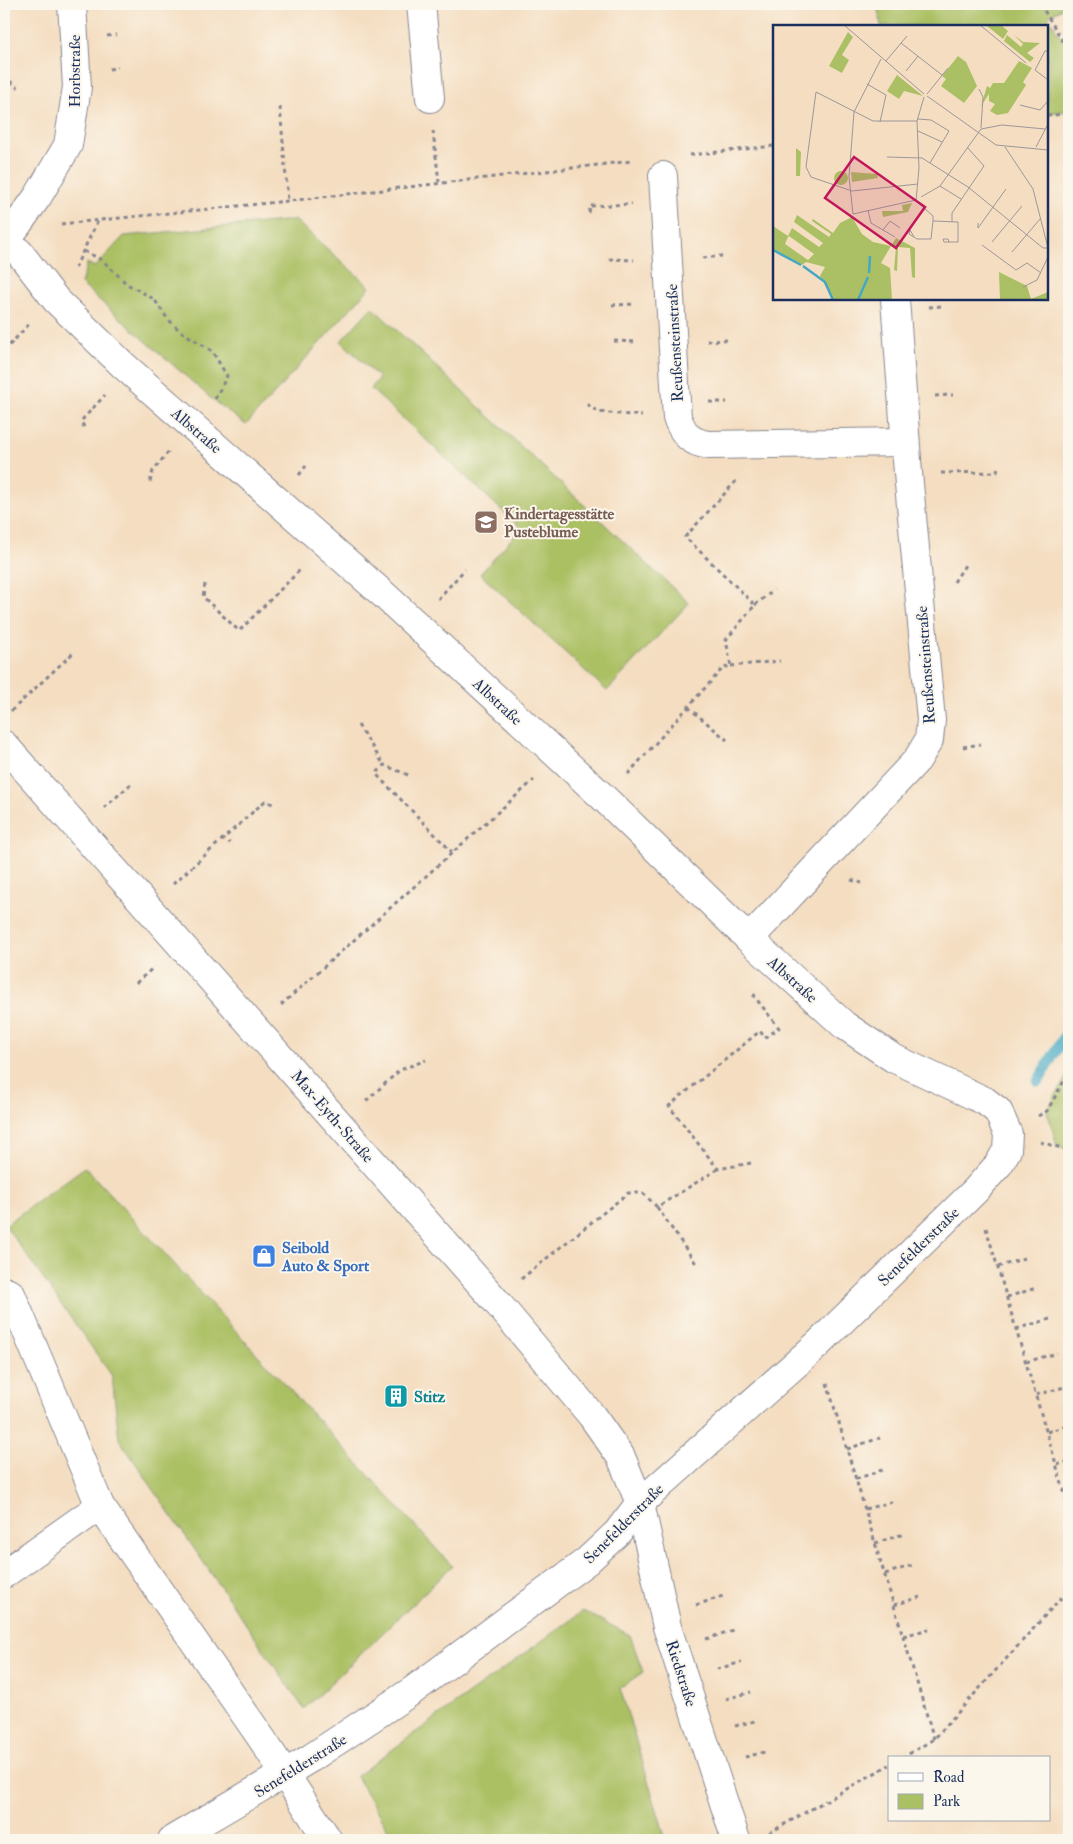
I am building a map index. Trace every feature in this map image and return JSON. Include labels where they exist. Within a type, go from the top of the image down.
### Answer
[{"type":"street","name":"Horbstraße","points":[[11,239],[68,145],[77,87],[72,4]]},
{"type":"street","points":[[421,4],[430,98]]},
{"type":"street","name":"Reußensteinstraße","points":[[656,180],[677,418],[683,431],[694,442],[770,444],[905,442]]},
{"type":"street","name":"Albstraße","points":[[11,239],[56,300],[93,337],[390,601],[605,799],[748,939],[844,1026],[893,1058],[984,1101],[998,1111],[1008,1134]]},
{"type":"street","name":"Reußensteinstraße","points":[[748,939],[817,868],[916,760],[929,740],[931,720],[905,442],[895,300]]},
{"type":"street","name":"Max-Eyth-Straße","points":[[4,745],[501,1307],[592,1416],[621,1457],[640,1503]]},
{"type":"street","name":"Senefelderstraße","points":[[172,1840],[286,1774],[412,1691],[587,1562],[617,1533],[640,1503],[817,1345],[975,1191],[1004,1158],[1009,1142],[1008,1134]]},
{"type":"street","points":[[4,1291],[11,1294],[100,1506],[286,1774],[328,1840]]},
{"type":"street","name":"Riedstraße","points":[[640,1503],[667,1627],[736,1840]]},
{"type":"street","points":[[4,1574],[100,1506]]},
{"type":"path","points":[[1040,4],[1069,51]]},
{"type":"path","points":[[4,76],[18,88]]},
{"type":"path","points":[[430,98],[439,182]]},
{"type":"path","points":[[280,107],[288,201]]},
{"type":"path","points":[[1048,116],[1069,113]]},
{"type":"path","points":[[689,155],[773,146]]},
{"type":"path","points":[[11,239],[40,227],[98,219],[288,201],[439,182],[656,180]]},
{"type":"path","points":[[589,213],[590,206],[656,180]]},
{"type":"path","points":[[72,275],[98,219]]},
{"type":"path","points":[[84,251],[102,260],[127,284],[154,299],[167,318],[180,330],[212,351],[227,376],[214,401]]},
{"type":"path","points":[[7,359],[4,352],[32,320]]},
{"type":"path","points":[[84,428],[81,421],[111,390]]},
{"type":"path","points":[[587,404],[598,412],[677,418]]},
{"type":"path","points":[[150,482],[153,471],[174,444]]},
{"type":"path","points":[[755,605],[685,537],[770,444]]},
{"type":"path","points":[[908,473],[997,472],[998,465]]},
{"type":"path","points":[[205,584],[203,597],[239,631],[308,562]]},
{"type":"path","points":[[432,605],[465,569]]},
{"type":"path","points":[[731,666],[726,640],[755,605],[774,590]]},
{"type":"path","points":[[5,717],[75,651]]},
{"type":"path","points":[[623,778],[722,668],[780,661]]},
{"type":"path","points":[[688,707],[727,740]]},
{"type":"path","points":[[358,725],[384,765],[408,775]]},
{"type":"path","points":[[384,765],[376,774],[452,852]]},
{"type":"path","points":[[278,1008],[535,780]]},
{"type":"path","points":[[102,810],[131,784]]},
{"type":"path","points":[[170,886],[265,801],[274,804]]},
{"type":"path","points":[[221,839],[230,843]]},
{"type":"path","points":[[136,983],[158,963]]},
{"type":"path","points":[[718,1169],[669,1106],[760,1031],[765,1038],[780,1028],[766,1011]]},
{"type":"path","points":[[363,1103],[400,1070],[426,1060]]},
{"type":"path","points":[[1008,1134],[1047,1111],[1069,1072]]},
{"type":"path","points":[[657,1207],[718,1169],[751,1163]]},
{"type":"path","points":[[520,1280],[628,1193],[643,1193],[657,1207],[697,1265]]},
{"type":"path","points":[[986,1227],[1069,1508]]},
{"type":"path","points":[[998,1267],[1024,1258]]},
{"type":"path","points":[[1007,1296],[1036,1288]]},
{"type":"path","points":[[1016,1329],[1050,1319]]},
{"type":"path","points":[[1026,1362],[1057,1353]]},
{"type":"path","points":[[826,1378],[934,1740]]},
{"type":"path","points":[[1036,1395],[1068,1386]]},
{"type":"path","points":[[1047,1432],[1069,1425]]},
{"type":"path","points":[[847,1449],[880,1438]]},
{"type":"path","points":[[1057,1465],[1069,1461]]},
{"type":"path","points":[[856,1479],[885,1469]]},
{"type":"path","points":[[865,1509],[894,1501]]},
{"type":"path","points":[[875,1543],[904,1534]]},
{"type":"path","points":[[885,1574],[913,1565]]},
{"type":"path","points":[[906,1756],[934,1740],[1069,1589]]},
{"type":"path","points":[[696,1605],[726,1595]]},
{"type":"path","points":[[894,1605],[920,1597]]},
{"type":"path","points":[[903,1636],[929,1629]]},
{"type":"path","points":[[705,1639],[733,1630]]},
{"type":"path","points":[[714,1670],[742,1662]]},
{"type":"path","points":[[723,1700],[752,1692]]},
{"type":"path","points":[[730,1728],[755,1720]]},
{"type":"path","points":[[739,1759],[765,1752]]},
{"type":"path","points":[[762,1837],[888,1766]]},
{"type":"green space","points":[[877,4],[1069,4],[1048,16],[1069,51],[1069,111],[1048,113],[1048,25],[881,25]]},
{"type":"green space","points":[[295,220],[370,287],[246,425],[214,401],[81,284],[87,263],[95,267],[124,236]]},
{"type":"green space","points":[[372,307],[689,603],[607,691],[480,574],[521,528],[371,389],[379,378],[341,341]]},
{"type":"green space","points":[[1069,1072],[1069,1150],[1057,1146],[1047,1111]]},
{"type":"green space","points":[[85,1167],[452,1566],[304,1709],[119,1439],[112,1376],[5,1225]]},
{"type":"green space","points":[[583,1611],[630,1635],[643,1672],[620,1688],[666,1840],[394,1840],[356,1776]]},
{"type":"waterway","points":[[1038,1081],[1069,1029]]},
{"type":"place","name":"Kindertagesstätte Pusteblume","points":[[486,522]]},
{"type":"place","name":"Seibold Auto & Sport","points":[[264,1256]]},
{"type":"place","name":"Stitz","points":[[396,1396]]}]
